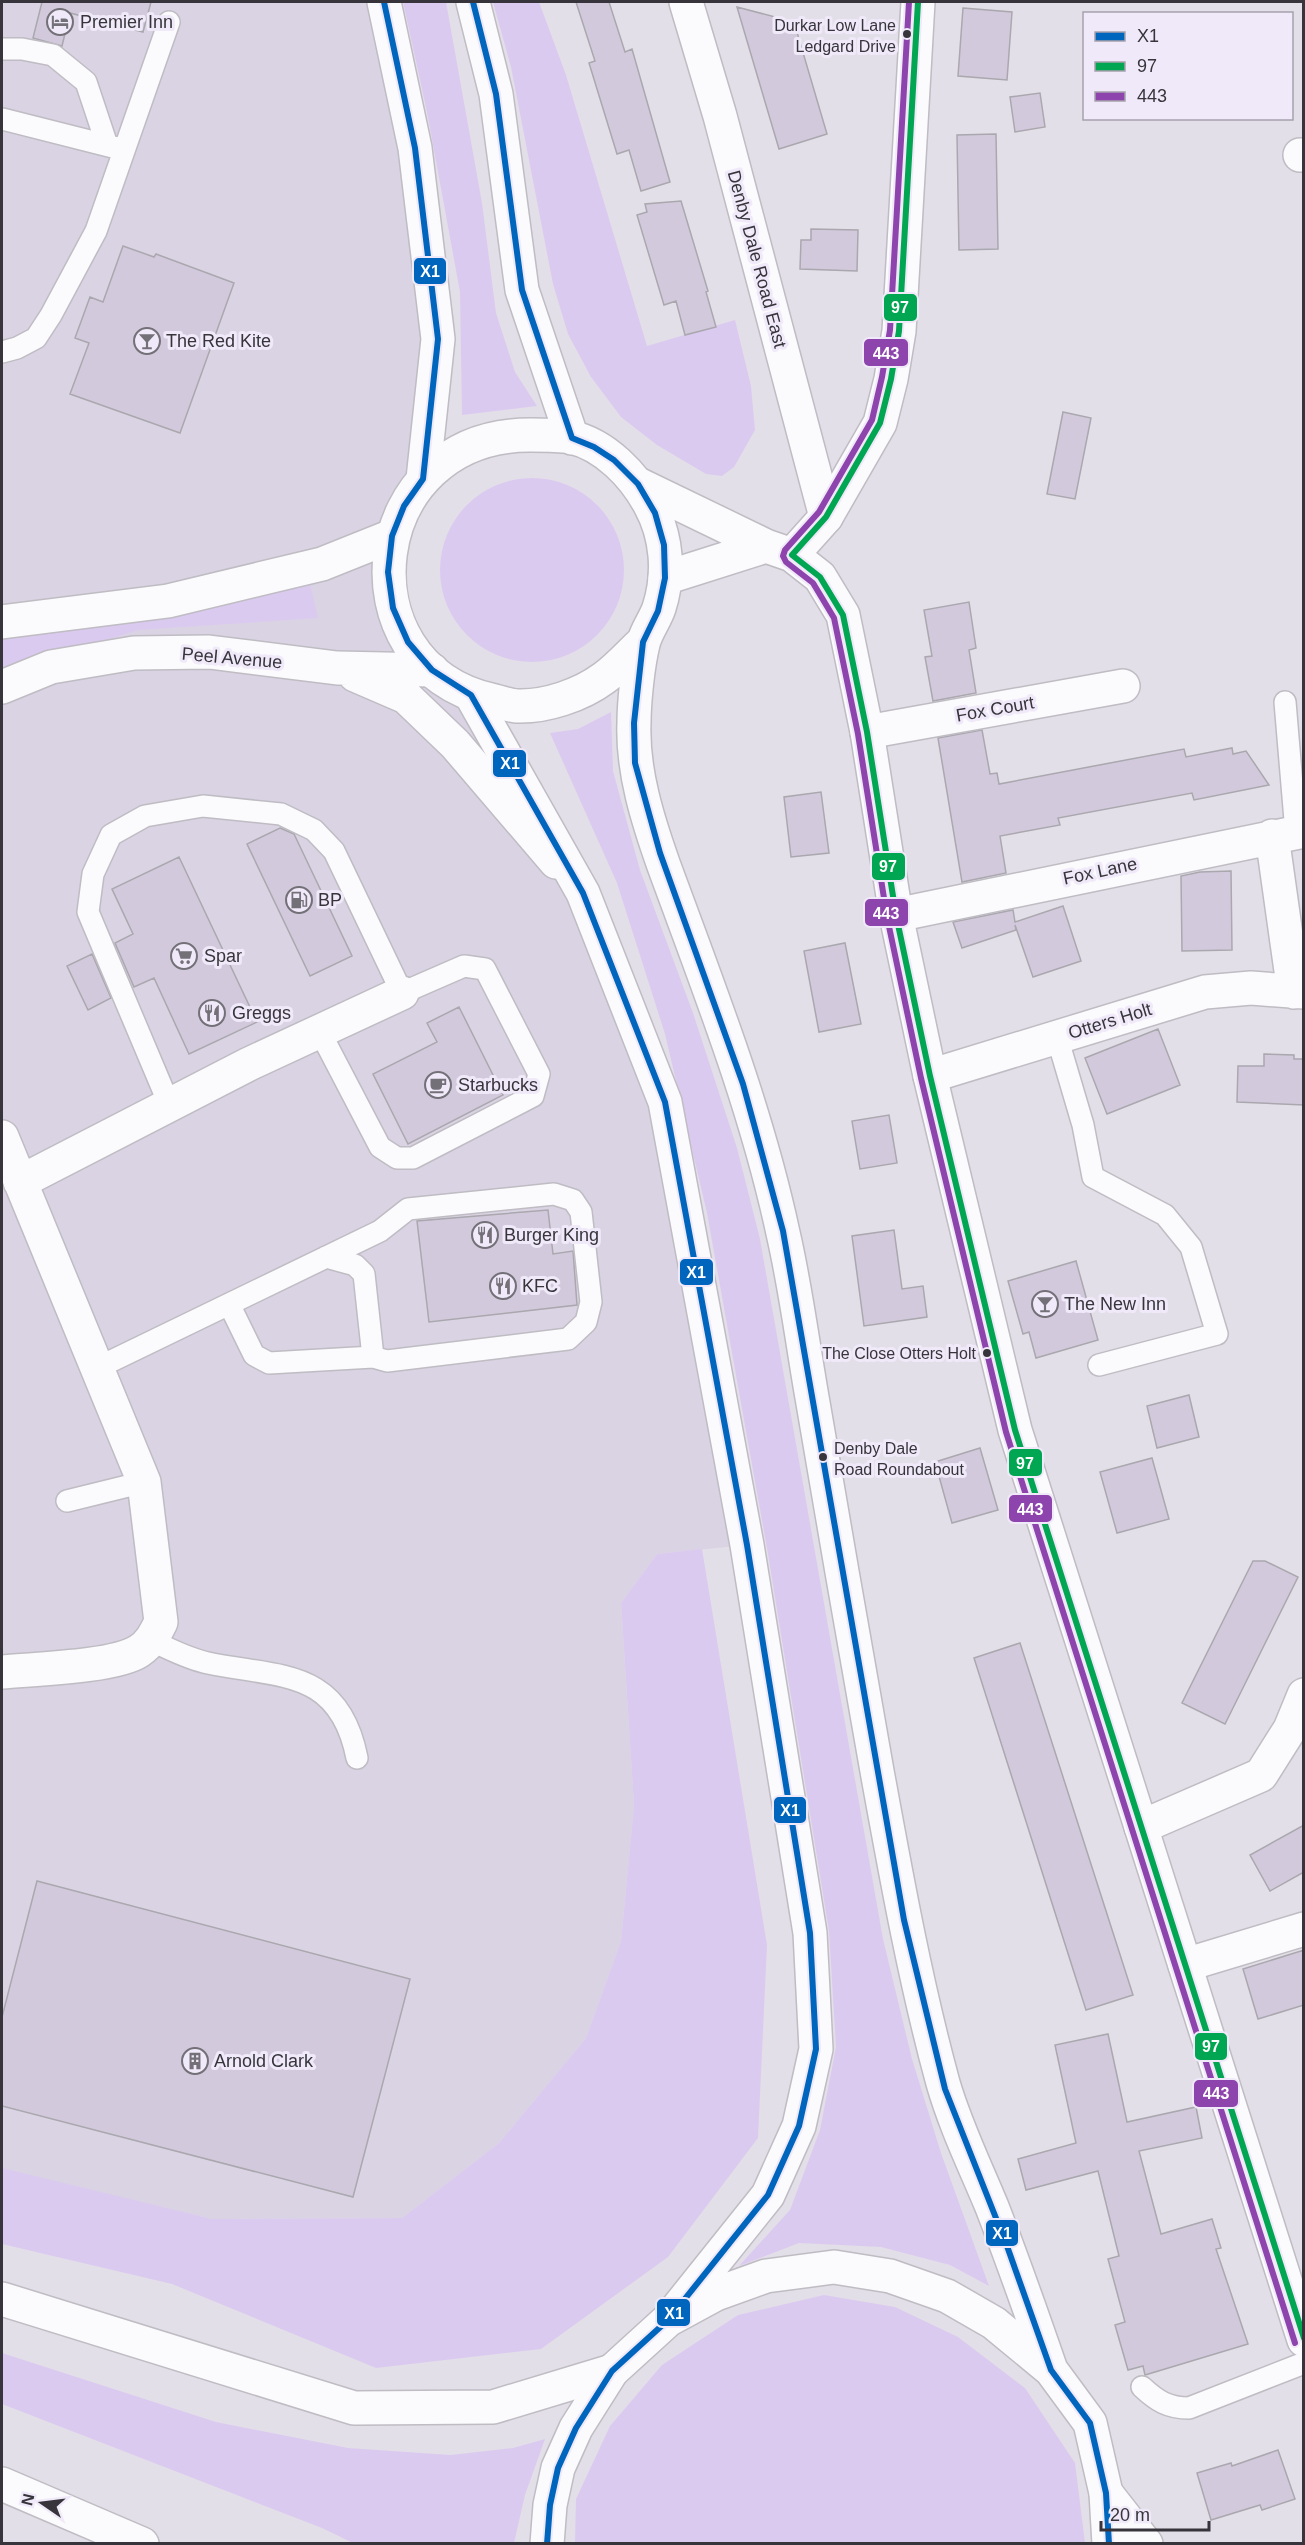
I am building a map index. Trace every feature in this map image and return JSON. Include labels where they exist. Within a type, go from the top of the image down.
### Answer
[{"type":"main road","points":[[384,2],[415,148],[438,339],[423,479]]},
{"type":"main road","points":[[473,2],[496,94],[522,290],[572,438]]},
{"type":"main road","name":"Denby Dale Road East","points":[[686,2],[720,116],[826,518]]},
{"type":"main road","points":[[665,578],[779,550],[826,518],[880,423],[891,379],[898,331],[918,2]]},
{"type":"main road","points":[[643,642],[603,679],[562,700],[516,706],[471,695],[432,670],[408,642],[393,608],[388,572],[392,536],[404,506],[423,479],[452,454],[488,439],[526,435],[572,438],[614,460],[638,484],[655,513],[664,545],[665,578],[658,611],[643,642],[634,723],[635,764],[660,853],[743,1084],[783,1231],[841,1570],[912,1954],[945,2089],[1007,2246],[1051,2370]]},
{"type":"main road","points":[[638,484],[779,550],[820,577],[843,615],[867,732],[896,915],[930,1076],[1015,1430],[1304,2340]]},
{"type":"main road","points":[[2,622],[168,601],[322,564],[392,536]]},
{"type":"main road","name":"Peel Avenue","points":[[2,687],[51,668],[134,653],[209,652],[337,668],[432,670]]},
{"type":"main road","points":[[337,668],[406,697],[455,744],[583,892]]},
{"type":"main road","name":"Fox Court","points":[[867,732],[1123,686]]},
{"type":"main road","points":[[471,695],[583,892],[665,1102],[747,1545],[810,1945],[816,2049],[799,2126],[768,2195],[668,2320],[612,2371],[576,2428],[558,2468],[550,2505],[547,2544]]},
{"type":"main road","name":"Fox Lane","points":[[896,915],[1291,833]]},
{"type":"main road","name":"Otters Holt","points":[[930,1076],[1205,993],[1251,988],[1299,992],[1291,833]]},
{"type":"main road","points":[[20,1182],[249,1064],[402,993]]},
{"type":"main road","points":[[2,1137],[144,1482],[161,1604],[161,1622],[152,1641],[138,1652],[119,1660],[2,1672]]},
{"type":"main road","points":[[1141,1827],[1261,1775],[1290,1729],[1304,1695]]},
{"type":"main road","points":[[1185,1965],[1304,1929]]},
{"type":"main road","points":[[668,2320],[716,2294],[766,2276],[834,2266],[890,2276],[947,2296],[994,2323],[1051,2370],[1090,2423],[1106,2493],[1109,2544]]},
{"type":"main road","points":[[2,2299],[354,2408],[493,2407],[612,2371]]},
{"type":"main road","points":[[2,2484],[142,2544]]},
{"type":"main road","points":[[1106,2493],[1146,2544]]},
{"type":"lane","points":[[2,351],[17,348],[36,338],[51,315],[96,231],[126,151],[169,22]]},
{"type":"lane","points":[[2,49],[22,49],[53,55],[86,82],[105,139],[105,146]]},
{"type":"lane","points":[[2,119],[126,151]]},
{"type":"lane","points":[[1285,702],[1291,833]]},
{"type":"lane","points":[[169,1104],[88,912],[93,874],[111,834],[145,816],[203,806],[281,814],[314,830],[334,851],[402,993],[464,966],[485,969],[539,1074],[533,1096],[414,1158],[397,1158],[380,1147],[320,1032]]},
{"type":"lane","points":[[1057,1037],[1083,1125],[1094,1177],[1164,1215],[1191,1247],[1216,1334],[1099,1365]]},
{"type":"lane","points":[[97,1368],[229,1304],[326,1257],[380,1231],[408,1209],[554,1194],[573,1200],[581,1212],[591,1302],[586,1322],[568,1340],[387,1361],[373,1357],[269,1363],[254,1355],[229,1304]]},
{"type":"lane","points":[[326,1257],[355,1265],[364,1274],[373,1357]]},
{"type":"lane","points":[[67,1501],[144,1482]]},
{"type":"lane","points":[[152,1641],[201,1661],[287,1675],[302,1680],[319,1690],[337,1708],[350,1734],[357,1758]]},
{"type":"lane","points":[[1142,2388],[1159,2402],[1174,2408],[1189,2408],[1304,2364]]},
{"type":"shaded area","points":[[2,2],[384,2],[438,339],[388,572],[432,670],[583,893],[665,1102],[747,1545],[657,1554],[621,1603],[634,1805],[621,1941],[586,2038],[499,2143],[402,2218],[212,2219],[2,2170]]},
{"type":"shaded area","points":[[403,2],[446,2],[482,203],[496,313],[515,372],[537,406],[462,415],[460,292],[427,112]]},
{"type":"shaded area","points":[[493,2],[539,2],[566,75],[647,346],[735,320],[751,386],[755,430],[734,467],[722,476],[706,474],[657,445],[621,417],[591,377],[568,334],[553,284],[511,67]]},
{"type":"shaded area","points":[[532,478],[567,485],[583,493],[597,505],[609,519],[617,535],[624,570],[617,605],[609,621],[597,635],[583,647],[567,655],[532,662],[497,655],[481,647],[467,635],[455,621],[447,605],[440,570],[447,535],[455,519],[467,505],[481,493],[497,485]]},
{"type":"shaded area","points":[[310,584],[318,618],[138,630],[2,672],[2,639],[152,618]]},
{"type":"shaded area","points":[[611,712],[613,771],[640,870],[693,1013],[737,1148],[760,1239],[883,1939],[912,2059],[941,2153],[989,2286],[950,2265],[881,2247],[799,2243],[739,2266],[790,2210],[820,2130],[836,2047],[829,1931],[768,1554],[707,1213],[665,1034],[617,883],[550,733],[578,729]]},
{"type":"shaded area","points":[[702,1549],[767,1945],[758,2138],[668,2257],[541,2349],[376,2368],[172,2284],[2,2244],[2,2168],[212,2219],[402,2218],[499,2143],[586,2038],[621,1941],[634,1805],[621,1603],[657,1554]]},
{"type":"shaded area","points":[[824,2295],[895,2307],[958,2337],[1025,2388],[1075,2463],[1085,2543],[575,2543],[576,2499],[610,2426],[662,2365],[738,2315]]},
{"type":"shaded area","points":[[2,2353],[216,2422],[348,2448],[451,2455],[513,2448],[545,2439],[525,2495],[514,2543],[353,2543],[322,2528],[2,2404]]},
{"type":"building","name":"Premier Inn","points":[[42,2],[151,2],[143,32],[70,13],[62,46],[33,38]]},
{"type":"building","points":[[576,2],[609,2],[625,52],[632,49],[670,182],[641,191],[629,150],[617,154],[589,63],[595,61]]},
{"type":"building","points":[[737,7],[794,22],[827,134],[779,149]]},
{"type":"building","points":[[963,8],[1012,12],[1007,80],[958,76]]},
{"type":"building","points":[[1040,93],[1045,127],[1015,132],[1010,97]]},
{"type":"building","points":[[996,134],[998,249],[959,250],[957,135]]},
{"type":"building","points":[[681,201],[708,291],[706,292],[716,327],[685,335],[676,301],[664,305],[637,215],[647,212],[645,204]]},
{"type":"building","points":[[811,229],[858,230],[857,271],[800,269],[801,240],[811,240]]},
{"type":"building","name":"The Red Kite","points":[[123,246],[154,257],[156,254],[234,283],[180,433],[70,394],[89,343],[75,338],[90,297],[103,302]]},
{"type":"building","points":[[1063,412],[1091,418],[1075,499],[1047,494]]},
{"type":"building","points":[[969,602],[976,648],[969,650],[976,693],[933,701],[925,657],[932,656],[924,610]]},
{"type":"building","points":[[982,730],[990,774],[997,773],[999,784],[1184,749],[1186,757],[1232,748],[1233,754],[1246,751],[1269,785],[1194,800],[1192,793],[1058,818],[1060,825],[1000,836],[1006,873],[962,882],[938,738]]},
{"type":"building","points":[[821,792],[829,853],[791,857],[784,797]]},
{"type":"building","name":"BP","points":[[280,828],[294,834],[352,956],[310,976],[247,844]]},
{"type":"building","name":"Spar","points":[[179,857],[257,1022],[189,1054],[154,978],[134,987],[115,943],[133,934],[112,889]]},
{"type":"building","points":[[1231,871],[1232,950],[1182,951],[1181,876],[1200,872]]},
{"type":"building","points":[[1063,906],[1081,961],[1033,977],[1015,925],[1016,930],[962,948],[953,922],[1013,910],[1015,922]]},
{"type":"building","points":[[845,943],[861,1024],[819,1032],[804,951]]},
{"type":"building","points":[[92,954],[111,998],[88,1010],[67,966]]},
{"type":"building","name":"Starbucks","points":[[459,1007],[503,1095],[408,1144],[373,1074],[437,1042],[427,1023]]},
{"type":"building","points":[[1158,1029],[1180,1085],[1107,1114],[1085,1058]]},
{"type":"building","points":[[1264,1054],[1294,1055],[1294,1059],[1304,1059],[1304,1105],[1237,1102],[1238,1066],[1264,1066]]},
{"type":"building","points":[[889,1115],[897,1163],[860,1169],[852,1121]]},
{"type":"building","points":[[548,1210],[553,1254],[573,1251],[577,1305],[429,1322],[417,1221]]},
{"type":"building","points":[[894,1230],[902,1289],[923,1286],[927,1317],[864,1326],[852,1236]]},
{"type":"building","name":"The New Inn","points":[[1076,1261],[1098,1340],[1036,1358],[1029,1332],[1023,1334],[1008,1281]]},
{"type":"building","points":[[1189,1395],[1199,1437],[1157,1448],[1147,1406]]},
{"type":"building","points":[[980,1448],[998,1510],[952,1523],[935,1462]]},
{"type":"building","points":[[1152,1458],[1169,1519],[1117,1533],[1100,1472]]},
{"type":"building","points":[[1253,1561],[1265,1561],[1298,1577],[1225,1724],[1182,1703]]},
{"type":"building","points":[[1020,1643],[1133,1995],[1086,2010],[974,1658]]},
{"type":"building","points":[[1304,1825],[1304,1872],[1270,1891],[1250,1855]]},
{"type":"building","name":"Arnold Clark","points":[[37,1881],[410,1979],[353,2197],[2,2106],[2,2017]]},
{"type":"building","points":[[1304,1950],[1304,2005],[1258,2019],[1243,1969]]},
{"type":"building","points":[[1108,2034],[1127,2122],[1196,2107],[1202,2138],[1139,2151],[1161,2234],[1212,2219],[1221,2248],[1216,2249],[1248,2344],[1145,2375],[1143,2366],[1128,2370],[1115,2325],[1125,2322],[1108,2259],[1119,2256],[1098,2171],[1026,2190],[1018,2159],[1076,2143],[1055,2045]]},
{"type":"building","points":[[1278,2450],[1295,2499],[1262,2510],[1260,2505],[1211,2520],[1197,2473],[1231,2463],[1232,2466]]},
{"type":"transit line","name":"X1","points":[[384,2],[415,148],[438,339],[423,479],[404,506],[392,536],[388,572],[393,608],[408,642],[432,670],[471,695],[583,893],[665,1102],[747,1545],[810,1933],[816,2049],[799,2126],[768,2195],[668,2320],[612,2371],[576,2428],[558,2468],[550,2505],[547,2544]]},
{"type":"transit line","name":"X1","points":[[473,2],[496,94],[522,290],[572,438],[594,447],[614,460],[638,484],[655,513],[664,545],[665,578],[658,611],[643,642],[634,723],[635,763],[660,853],[743,1084],[783,1231],[904,1920],[945,2089],[1007,2246],[1051,2370],[1090,2423],[1106,2493],[1109,2544]]},
{"type":"transit line","name":"443","points":[[909,2],[890,330],[882,377],[872,420],[819,512],[785,550],[783,556],[786,562],[813,583],[834,618],[858,734],[887,917],[921,1078],[1006,1432],[1295,2343]]},
{"type":"transit line","name":"97","points":[[918,2],[899,331],[891,379],[880,423],[826,517],[792,555],[820,577],[843,615],[867,732],[896,915],[930,1076],[1015,1430],[1304,2338]]},
{"type":"place","name":"Premier Inn","points":[[60,22]]},
{"type":"place","name":"Durkar Low Lane Ledgard Drive","points":[[907,34]]},
{"type":"place","name":"The Red Kite","points":[[147,341]]},
{"type":"place","name":"BP","points":[[299,900]]},
{"type":"place","name":"Spar","points":[[184,956]]},
{"type":"place","name":"Greggs","points":[[212,1013]]},
{"type":"place","name":"Starbucks","points":[[438,1085]]},
{"type":"place","name":"Burger King","points":[[485,1235]]},
{"type":"place","name":"KFC","points":[[503,1286]]},
{"type":"place","name":"The New Inn","points":[[1045,1304]]},
{"type":"place","name":"The Close Otters Holt","points":[[987,1353]]},
{"type":"place","name":"Denby Dale Road Roundabout","points":[[823,1457]]},
{"type":"place","name":"Arnold Clark","points":[[195,2061]]}]
